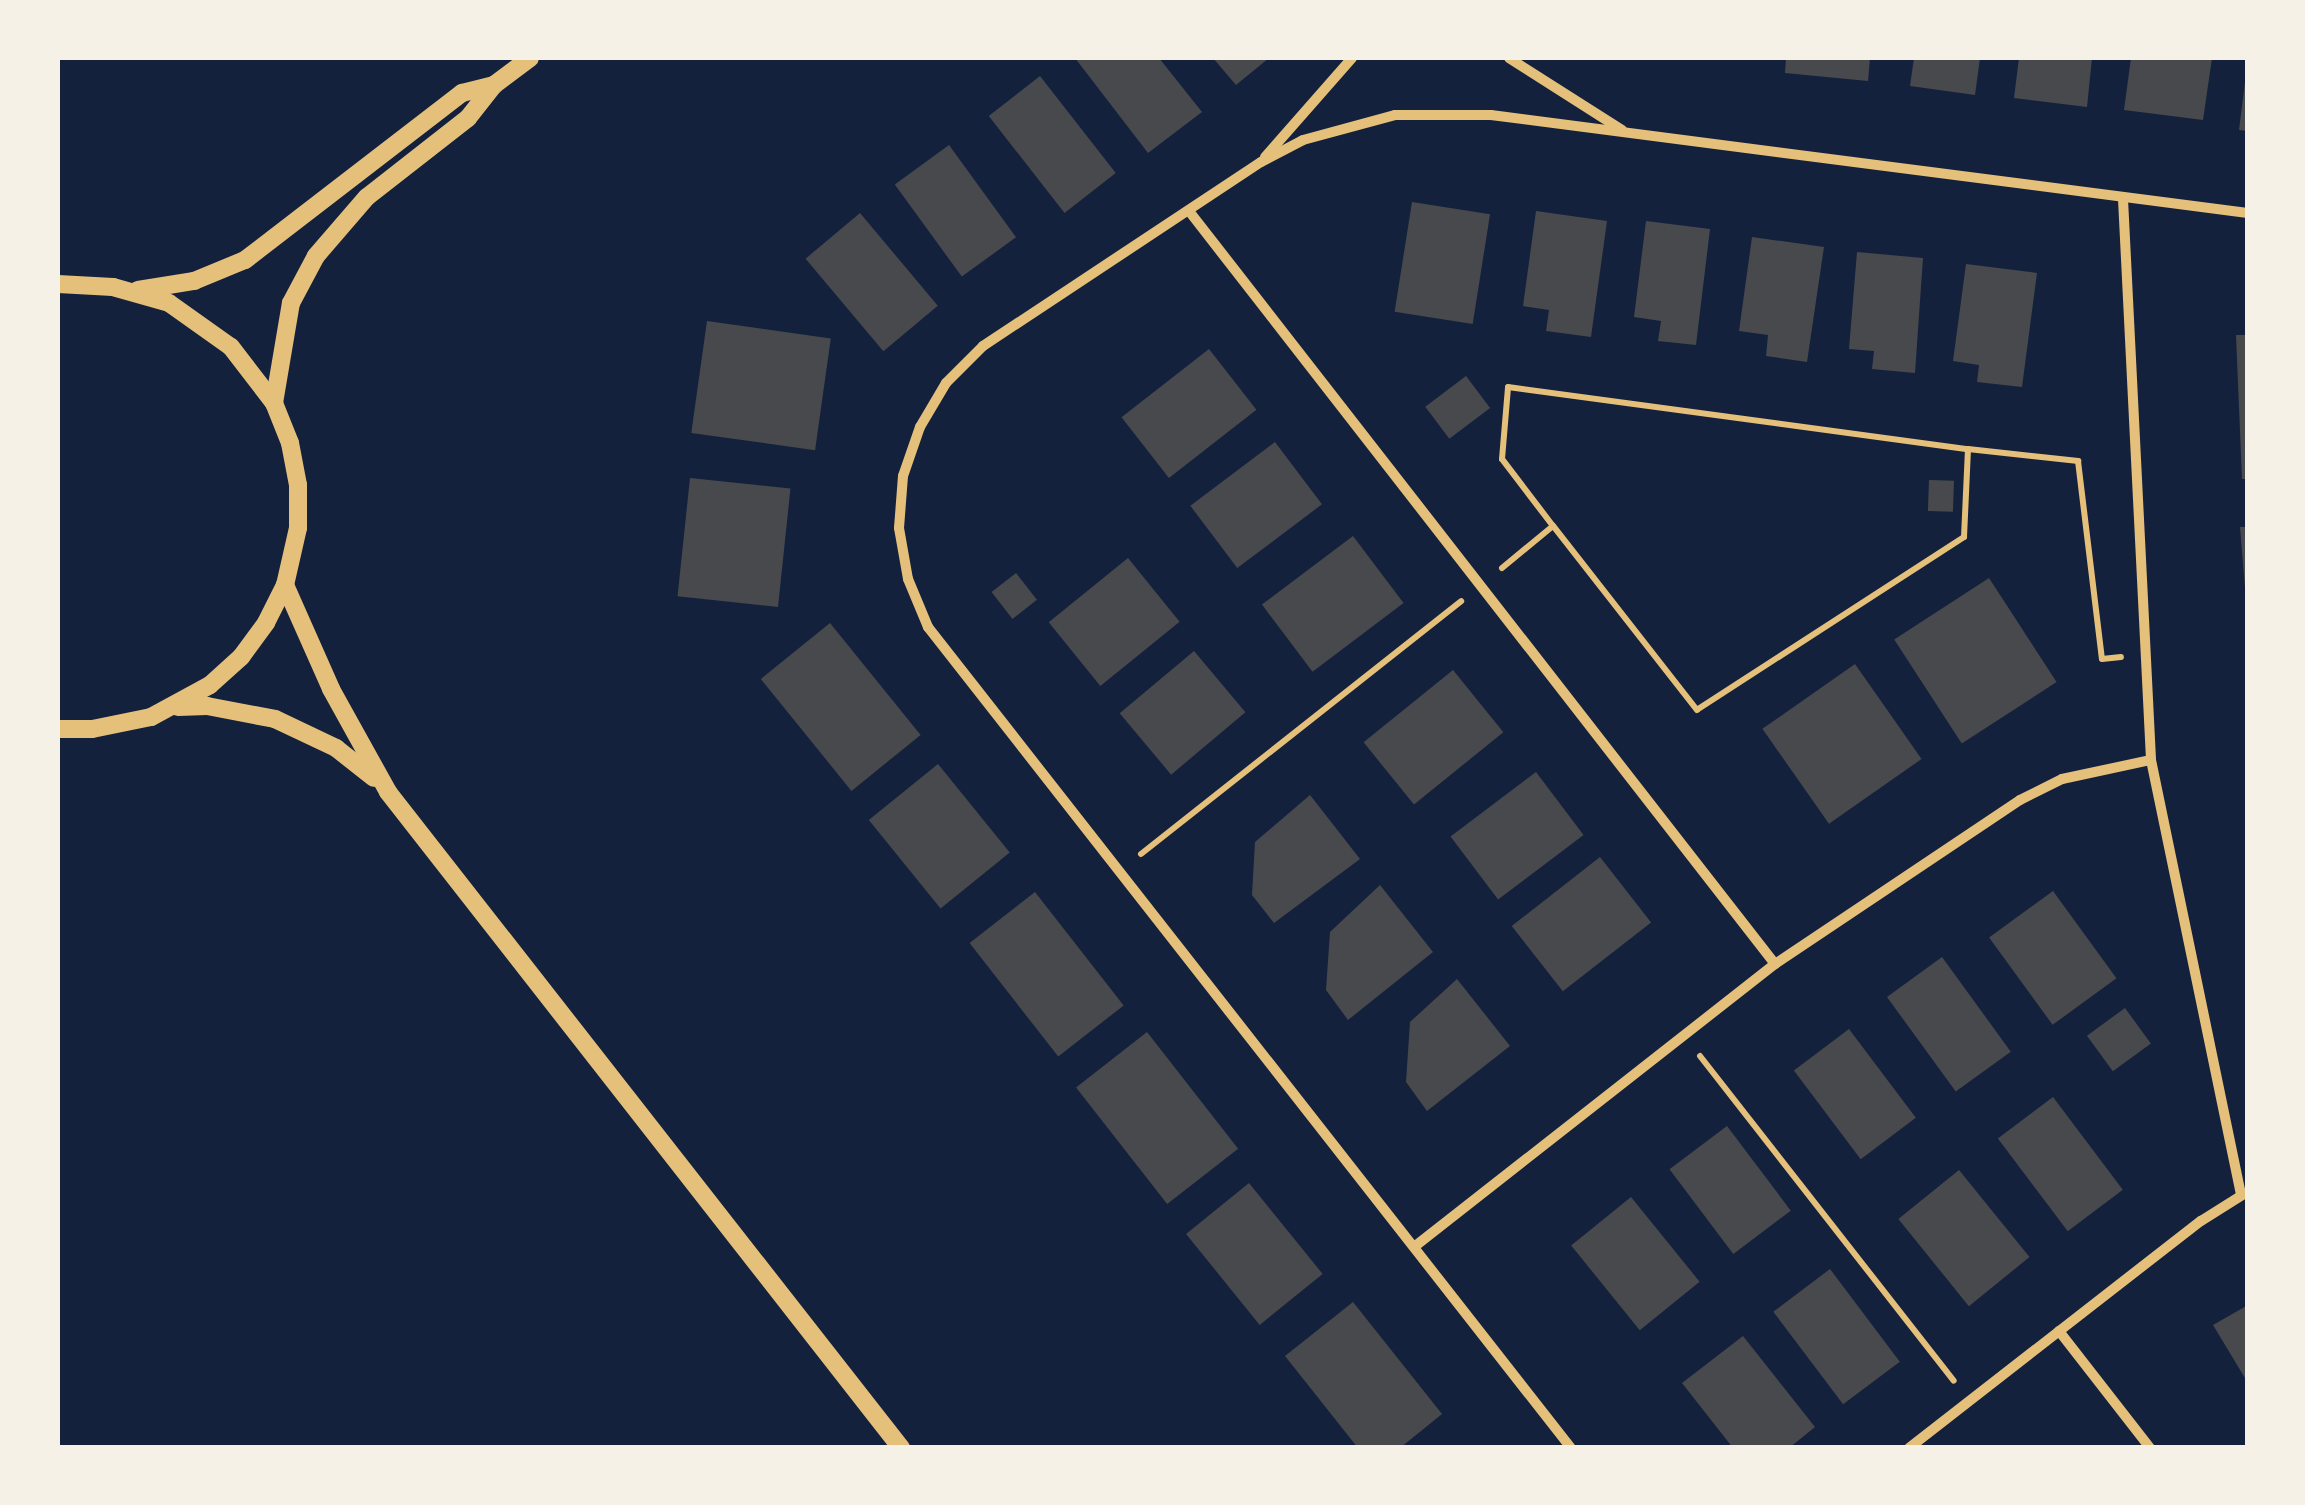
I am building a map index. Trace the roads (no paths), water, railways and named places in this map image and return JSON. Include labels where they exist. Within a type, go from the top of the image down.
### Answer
[{"type":"street","points":[[274,404],[291,303],[316,256],[367,197],[468,118],[494,84],[530,58]]},
{"type":"street","points":[[1261,162],[1352,58]]},
{"type":"street","points":[[1509,58],[1627,134]]},
{"type":"street","points":[[59,283],[132,290],[194,281],[245,260],[462,93],[494,84]]},
{"type":"street","points":[[1571,1448],[928,627],[908,579],[899,528],[904,476],[920,427],[946,383],[983,346],[1261,162],[1348,124],[1411,114],[1491,115],[2122,200],[2248,213]]},
{"type":"street","points":[[1909,1448],[2244,1193],[2151,760],[2122,200]]},
{"type":"street","points":[[1188,211],[1775,964]]},
{"type":"street","points":[[58,729],[128,724],[174,707],[210,685],[242,657],[266,623],[285,585],[298,528],[298,485],[290,443],[274,404],[254,374],[218,334],[169,304],[132,290]]},
{"type":"street","points":[[285,585],[331,689],[388,792],[901,1448]]},
{"type":"street","points":[[174,707],[207,706],[275,718],[336,748],[388,792]]},
{"type":"street","points":[[1414,1246],[1775,964],[2020,800],[2062,779],[2151,760]]},
{"type":"street","points":[[2059,1331],[2150,1448]]}]
